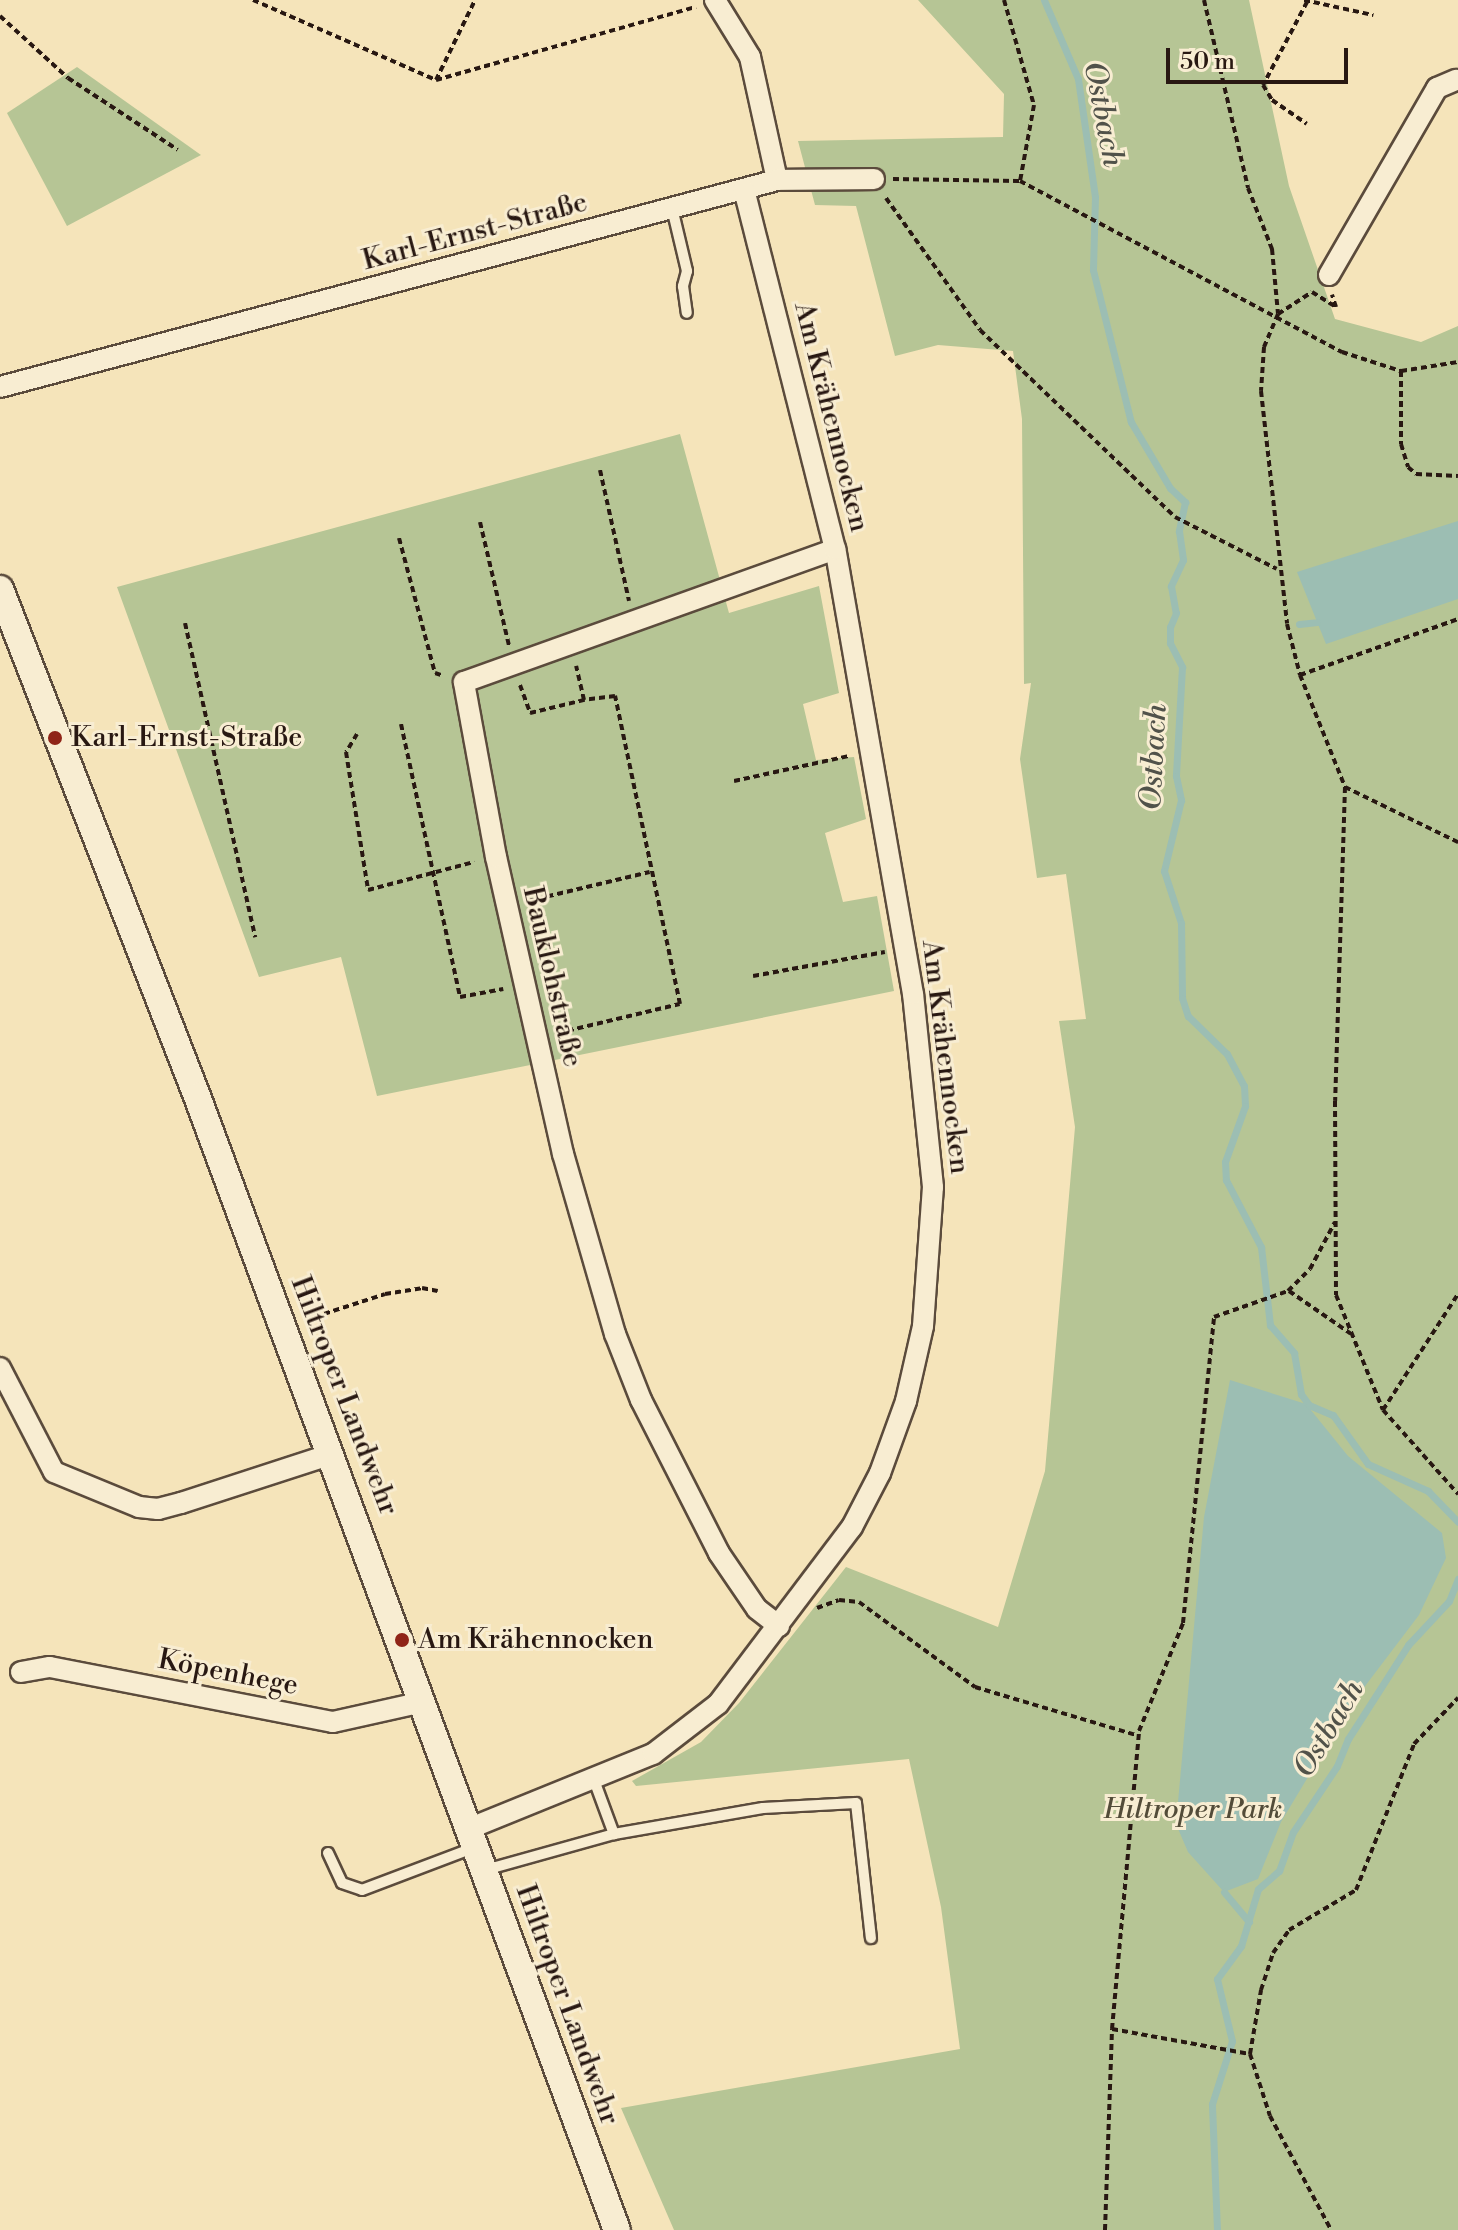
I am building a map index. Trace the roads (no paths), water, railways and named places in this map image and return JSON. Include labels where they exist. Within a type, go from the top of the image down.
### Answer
[{"type":"street","points":[[716,1],[750,57],[777,180]]},
{"type":"street","points":[[1329,275],[1437,88],[1457,74]]},
{"type":"street","name":"Karl-Ernst-Straße","points":[[0,387],[777,180],[874,179]]},
{"type":"street","name":"Am Krähennocken","points":[[476,1849],[594,1780],[686,1734],[718,1704],[852,1527],[880,1473],[906,1401],[923,1326],[933,1236],[931,1137],[872,751],[835,549],[744,189]]},
{"type":"street","name":"Bauklohstraße","points":[[779,1626],[757,1609],[719,1553],[641,1400],[593,1262],[496,857],[464,682],[835,549]]},
{"type":"street","name":"Hiltroper Landwehr","points":[[0,589],[284,1326],[617,2230]]},
{"type":"street","points":[[0,1368],[54,1472],[139,1507],[158,1509],[332,1454]]},
{"type":"street","name":"Köpenhege","points":[[21,1672],[50,1667],[333,1722],[423,1702]]},
{"type":"lane","points":[[672,208],[687,271],[683,286],[687,313]]},
{"type":"lane","points":[[594,1780],[614,1834]]},
{"type":"lane","points":[[328,1853],[342,1883],[362,1890],[476,1849],[614,1834],[763,1808],[856,1803],[871,1938]]},
{"type":"water","points":[[1458,521],[1458,599],[1326,644],[1297,572]]},
{"type":"water","points":[[1230,1380],[1306,1404],[1348,1456],[1442,1533],[1446,1558],[1419,1615],[1353,1702],[1281,1822],[1258,1879],[1224,1892],[1188,1852],[1176,1824],[1204,1517]]},
{"type":"waterway","name":"Ostbach","points":[[1044,0],[1078,79],[1095,197],[1093,270],[1131,422],[1170,488],[1185,502],[1179,531],[1183,560],[1171,586],[1176,613],[1170,627],[1170,643],[1182,667],[1176,776],[1181,800],[1164,871],[1181,923],[1182,998],[1188,1016],[1227,1054],[1244,1086],[1245,1106],[1225,1162],[1226,1180],[1261,1247],[1270,1325],[1294,1353],[1301,1394],[1309,1405],[1333,1415],[1368,1464],[1428,1491],[1458,1522]]},
{"type":"waterway","points":[[1299,624],[1317,622]]},
{"type":"waterway","name":"Ostbach","points":[[1217,2230],[1212,2104],[1232,2041],[1217,1979],[1241,1946],[1258,1889],[1279,1871],[1293,1832],[1337,1766],[1348,1739],[1408,1645],[1449,1601],[1458,1579]]},
{"type":"waterway","points":[[1224,1892],[1249,1922]]},
{"type":"place","name":"Karl-Ernst-Straße","points":[[55,738]]},
{"type":"place","name":"Am Krähennocken","points":[[402,1640]]},
{"type":"park label","name":"Hiltroper Park","points":[[1193,1810]]}]
